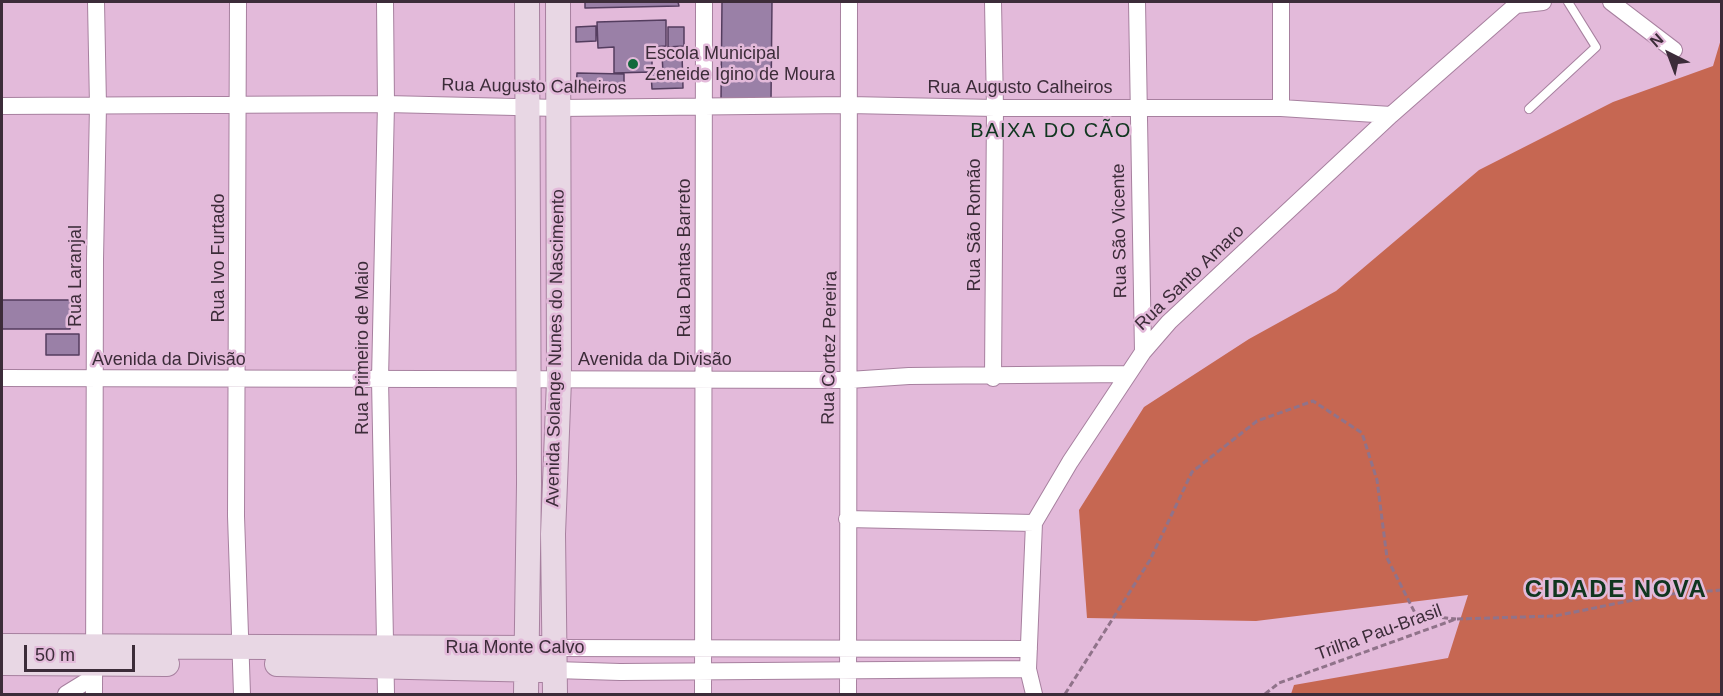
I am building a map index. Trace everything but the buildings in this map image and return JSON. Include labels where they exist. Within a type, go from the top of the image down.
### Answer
[{"type":"main road","name":"Avenida Solange Nunes do Nascimento","points":[[526,694],[529,484],[527,2]]},
{"type":"main road","name":"Avenida Solange Nunes do Nascimento","points":[[555,694],[553,534],[559,380],[558,2]]},
{"type":"main road","name":"Rua Monte Calvo","points":[[2,646],[92,671]]},
{"type":"main road","name":"Rua Monte Calvo","points":[[2,663],[92,671],[241,656],[555,659]]},
{"type":"street","name":"Rua Laranjal","points":[[92,671],[98,106],[96,2]]},
{"type":"street","name":"Rua Ivo Furtado","points":[[238,2],[236,516],[242,694]]},
{"type":"street","name":"Rua Primeiro de Maio","points":[[385,2],[386,104],[380,379],[386,694]]},
{"type":"street","name":"Rua Dantas Barreto","points":[[703,694],[704,2]]},
{"type":"street","name":"Rua Cortez Pereira","points":[[848,694],[849,2]]},
{"type":"street","name":"Rua São Romão","points":[[993,2],[995,108],[993,378]]},
{"type":"street","name":"Rua São Vicente","points":[[1137,2],[1137,108],[1143,352]]},
{"type":"street","points":[[1281,2],[1281,108]]},
{"type":"street","points":[[1515,3],[1543,2]]},
{"type":"street","points":[[1611,2],[1674,50]]},
{"type":"street","name":"Rua Santo Amaro","points":[[1034,694],[1028,669],[1034,523],[1070,462],[1143,352],[1169,322],[1515,3]]},
{"type":"street","name":"Rua Augusto Calheiros","points":[[2,106],[386,104],[558,108],[849,105],[995,108],[1281,108],[1391,115]]},
{"type":"street","name":"Avenida da Divisão","points":[[2,378],[238,381],[705,378],[849,381],[909,376],[993,378],[1128,374]]},
{"type":"street","points":[[847,519],[1034,523]]},
{"type":"street","name":"Rua Monte Calvo","points":[[555,659],[704,650],[1029,649]]},
{"type":"street","name":"Rua Monte Calvo","points":[[555,659],[703,670],[1028,669]]},
{"type":"street","points":[[66,694],[92,671]]},
{"type":"lane","points":[[1529,110],[1596,47],[1568,2]]},
{"type":"path","points":[[1065,694],[1150,560],[1192,471],[1257,421],[1313,401],[1362,434],[1377,480],[1387,558],[1416,615],[1456,619]]},
{"type":"path","name":"Trilha Pau-Brasil","points":[[1265,694],[1279,683],[1456,619],[1555,616],[1658,596],[1722,590]]},
{"type":"shaded area","points":[[1721,39],[1721,694],[1291,694],[1294,685],[1448,658],[1468,595],[1256,621],[1087,618],[1079,510],[1144,407],[1249,339],[1336,291],[1479,170],[1613,102],[1713,66]]},
{"type":"place","name":"Escola Municipal Zeneide Igino de Moura","points":[[633,64]]},
{"type":"district","name":"BAIXA DO CÃO","points":[[1051,131]]},
{"type":"district","name":"CIDADE NOVA","points":[[1616,590]]}]
